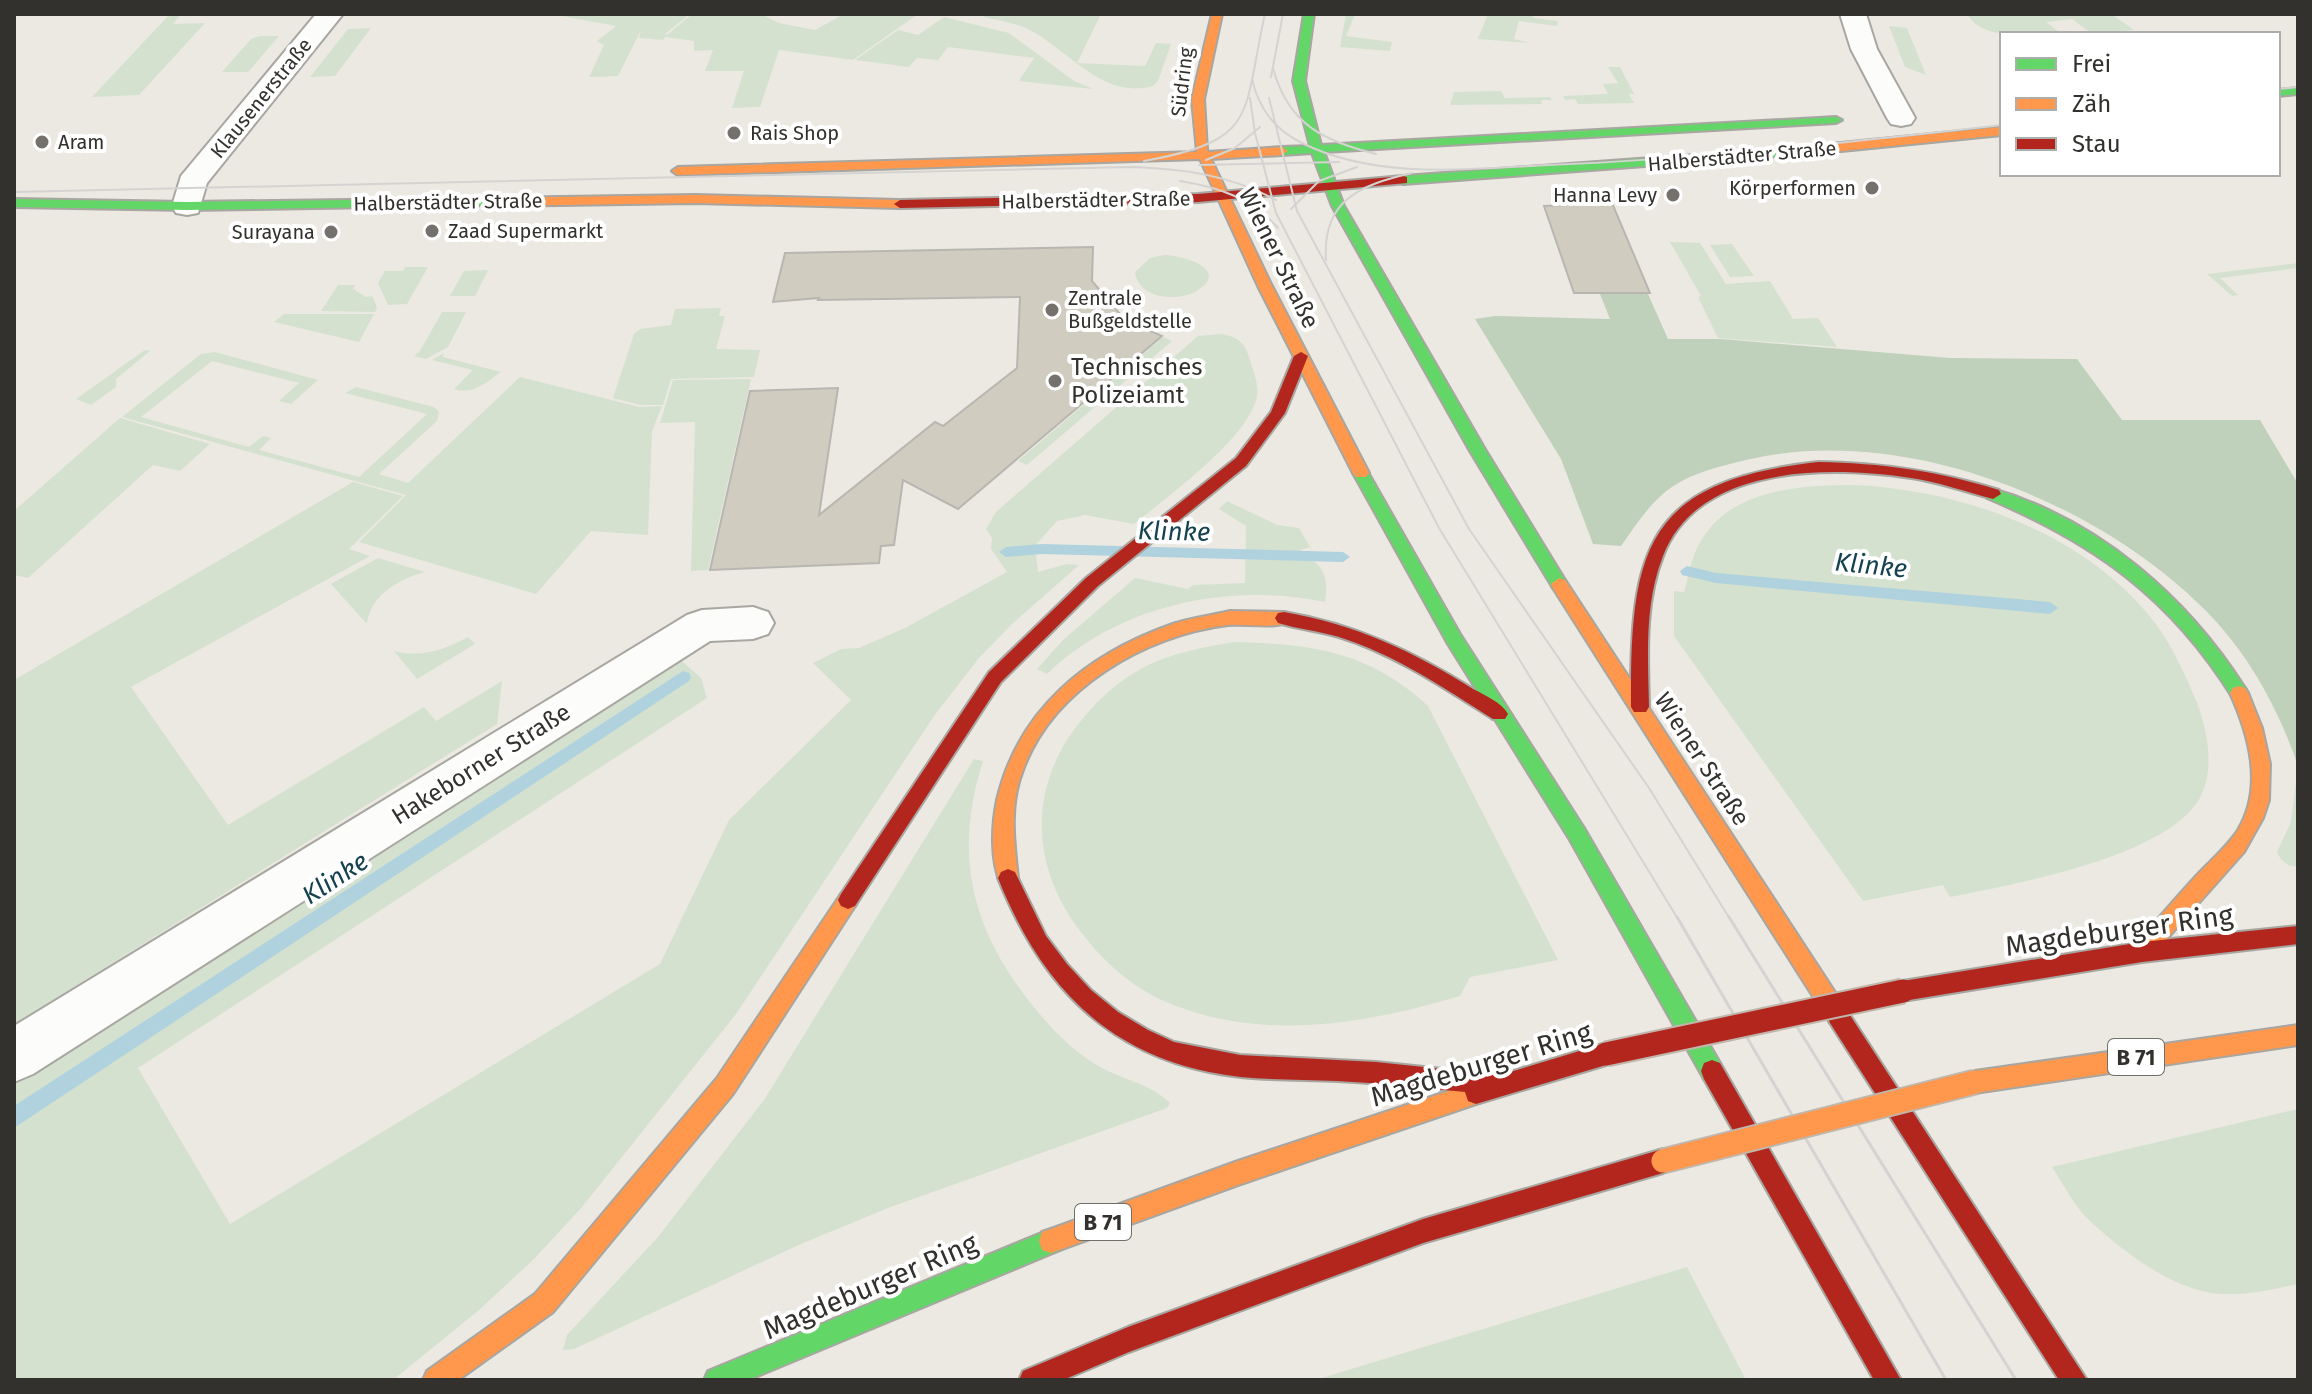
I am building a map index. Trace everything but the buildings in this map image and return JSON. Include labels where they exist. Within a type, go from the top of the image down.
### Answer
[{"type":"main road","name":"Südring","points":[[1202,156],[1198,99],[1217,14]]},
{"type":"main road","points":[[1309,14],[1299,81],[1317,149]]},
{"type":"main road","name":"Halberstädter Straße","points":[[652,171],[1000,164],[1202,156],[1859,120]]},
{"type":"main road","name":"Halberstädter Straße","points":[[14,203],[194,188],[922,204],[1223,196],[1451,176],[1717,160],[2000,131]]},
{"type":"main road","name":"Wiener Straße","points":[[1317,149],[1330,188],[1478,451],[1575,610],[2074,1380]]},
{"type":"main road","name":"Wiener Straße","points":[[1202,156],[1354,460],[1499,714],[1577,834],[1888,1380]]},
{"type":"main road","points":[[14,190],[103,186]]},
{"type":"main road","points":[[436,1380],[544,1303],[725,1086],[995,677],[1092,582],[1216,484],[1262,439],[1290,395],[1301,356]]},
{"type":"main road","points":[[1640,707],[1641,635],[1654,558],[1666,533],[1699,500],[1732,483],[1755,476],[1826,466],[1903,470],[1969,486],[2015,502],[2091,541],[2144,577],[2196,630],[2237,687],[2257,735],[2261,782],[2253,818],[2233,854],[2209,876],[2142,952]]},
{"type":"main road","points":[[1498,1085],[1388,1074],[1259,1069],[1211,1063],[1167,1050],[1121,1028],[1080,998],[1043,954],[1012,901],[1001,844],[1004,790],[1022,751],[1046,714],[1081,677],[1122,649],[1168,630],[1215,618],[1269,616],[1320,623],[1371,639],[1433,671],[1499,714]]},
{"type":"main road","name":"Magdeburger Ring","points":[[717,1380],[1017,1254],[1265,1162],[1498,1085],[1606,1054],[1903,991],[2142,952],[2298,935]]},
{"type":"main road","name":"B 71","points":[[1032,1380],[1143,1334],[1423,1231],[1663,1161],[1975,1082],[2298,1035]]},
{"type":"street","name":"Klausenerstraße","points":[[194,188],[330,14]]},
{"type":"street","points":[[1853,14],[1864,49],[1901,118]]},
{"type":"street","name":"Hakeborner Straße","points":[[14,1056],[702,626],[753,623]]},
{"type":"green space","points":[[170,14],[181,14],[173,24],[205,23],[139,95],[92,97]]},
{"type":"green space","points":[[551,14],[690,14],[667,35],[692,14],[761,14],[779,23],[815,30],[844,14],[918,14],[853,60],[779,50],[760,107],[732,108],[744,71],[705,71],[713,50],[694,51],[694,41],[665,37],[663,40],[639,38],[641,30],[618,76],[589,77],[604,45],[597,41],[616,26]]},
{"type":"green space","points":[[987,14],[1101,14],[1077,63],[1145,66],[1156,43],[1171,44],[1158,81],[1153,86],[1135,89],[1103,80],[1088,72],[1032,31],[984,17]]},
{"type":"green space","points":[[1346,14],[1355,14],[1346,36],[1392,42],[1390,51],[1340,47]]},
{"type":"green space","points":[[1488,14],[1533,14],[1533,18],[1558,21],[1557,26],[1519,21],[1514,39],[1530,43],[1478,39]]},
{"type":"green space","points":[[1967,14],[2111,14],[2134,30],[2090,32],[2072,19],[2046,22],[2059,32],[2000,33],[1974,23]]},
{"type":"green space","points":[[944,17],[1009,33],[1074,81],[1093,89],[1019,81],[1034,58],[948,47],[938,60],[917,58],[909,67],[855,60],[898,30],[918,35]]},
{"type":"green space","points":[[1889,26],[1907,28],[1926,75],[1905,67]]},
{"type":"green space","points":[[371,28],[335,76],[310,77],[348,29]]},
{"type":"green space","points":[[279,36],[248,72],[222,72],[251,39]]},
{"type":"green space","points":[[1608,67],[1620,67],[1634,94],[1629,94],[1634,103],[1578,104],[1575,99],[1565,100],[1563,96],[1608,94],[1603,84],[1618,83]]},
{"type":"green space","points":[[1501,91],[1505,98],[1550,97],[1552,100],[1541,100],[1542,104],[1450,105],[1454,92]]},
{"type":"green space","points":[[1670,242],[1700,243],[1726,284],[1770,281],[1793,319],[1818,318],[1837,347],[1718,338],[1698,297],[1701,296]]},
{"type":"green space","points":[[1732,244],[1754,276],[1730,277],[1710,245]]},
{"type":"green space","points":[[1164,255],[1199,264],[1209,275],[1207,282],[1190,294],[1171,297],[1160,296],[1143,288],[1135,272],[1150,258]]},
{"type":"green space","points":[[2298,263],[2298,268],[2220,278],[2238,295],[2232,296],[2207,274]]},
{"type":"green space","points":[[405,267],[428,267],[407,304],[388,305],[378,283],[385,271],[403,271]]},
{"type":"green space","points":[[488,270],[475,296],[450,296],[464,271]]},
{"type":"green space","points":[[338,285],[355,285],[353,289],[366,297],[372,296],[377,307],[375,312],[321,311]]},
{"type":"green space","points":[[1600,294],[1648,294],[1668,339],[1721,339],[1950,358],[2077,359],[2122,420],[2260,420],[2298,484],[2298,766],[2271,701],[2247,661],[2202,607],[2157,568],[2106,533],[2050,503],[1990,479],[1929,462],[1866,452],[1805,451],[1746,460],[1698,473],[1672,487],[1650,507],[1621,546],[1593,544],[1561,459],[1475,319],[1495,316],[1610,319]]},
{"type":"green space","points":[[721,308],[719,316],[725,316],[716,349],[760,350],[754,377],[671,379],[663,405],[640,405],[613,398],[634,334],[640,329],[671,325],[675,309]]},
{"type":"green space","points":[[442,312],[466,312],[448,347],[426,359],[414,356],[420,351]]},
{"type":"green space","points":[[284,314],[374,314],[359,342],[274,322]]},
{"type":"green space","points":[[1221,334],[1237,339],[1243,345],[1256,382],[1257,396],[1239,430],[1205,465],[1134,524],[1085,515],[1057,521],[1035,546],[1038,572],[1067,564],[1079,565],[1012,624],[979,658],[934,716],[736,1014],[582,1207],[534,1259],[479,1310],[393,1380],[14,1380],[14,1082],[676,656],[701,678],[707,698],[138,1068],[230,1224],[660,964],[729,820],[851,700],[813,663],[841,649],[859,648],[905,628],[1007,572],[991,549],[992,538],[986,529],[996,512],[1198,336]]},
{"type":"green space","points":[[1163,337],[1172,341],[1027,465],[1018,461]]},
{"type":"green space","points":[[145,350],[150,351],[116,379],[116,387],[91,405],[76,399]]},
{"type":"green space","points":[[215,352],[318,380],[291,404],[279,401],[299,383],[212,361],[141,417],[249,447],[263,436],[271,438],[259,450],[359,477],[427,414],[345,393],[356,387],[434,407],[439,412],[437,421],[379,474],[408,483],[520,377],[639,407],[662,406],[652,431],[648,535],[591,531],[536,594],[359,542],[406,495],[122,417],[201,354]]},
{"type":"green space","points":[[444,353],[443,357],[501,372],[473,389],[454,389],[473,370],[432,360]]},
{"type":"green space","points":[[751,379],[708,570],[691,571],[695,422],[660,423],[673,380]]},
{"type":"green space","points":[[120,418],[210,444],[180,471],[153,465],[28,578],[14,575],[14,511]]},
{"type":"green space","points":[[353,482],[403,496],[349,549],[370,556],[131,687],[228,825],[424,707],[436,721],[502,681],[497,724],[14,1024],[14,680]]},
{"type":"green space","points":[[1855,485],[1938,496],[2020,522],[2095,565],[2127,592],[2167,640],[2200,710],[2207,738],[2208,766],[2207,780],[2196,804],[2177,823],[2150,840],[2082,866],[1950,897],[1943,885],[1863,901],[1674,636],[1674,591],[1684,592],[1699,544],[1712,526],[1728,512],[1747,501],[1789,489]]},
{"type":"green space","points":[[1227,501],[1277,525],[1299,528],[1310,547],[1300,550],[1319,566],[1325,577],[1325,602],[1251,595],[1177,605],[1107,631],[1075,650],[1047,674],[1037,669],[1063,640],[1135,578],[1188,589],[1193,585],[1245,583],[1246,526],[1219,509]]},
{"type":"green space","points":[[378,558],[425,572],[387,590],[374,605],[367,624],[331,584]]},
{"type":"green space","points":[[468,637],[475,644],[417,679],[394,651],[414,654],[432,652]]},
{"type":"green space","points":[[1236,642],[1290,645],[1339,654],[1384,674],[1428,706],[1558,960],[1470,977],[1460,996],[1424,1006],[1350,1021],[1275,1025],[1237,1022],[1200,1014],[1164,1001],[1131,982],[1102,956],[1066,911],[1053,884],[1045,855],[1042,827],[1044,799],[1052,770],[1065,743],[1084,717],[1125,679],[1175,655]]},
{"type":"green space","points":[[974,759],[983,761],[974,794],[969,857],[973,887],[993,945],[1029,1001],[1068,1043],[1095,1064],[1162,1096],[1170,1103],[1167,1108],[888,1208],[801,1244],[574,1349],[563,1350],[567,1335],[658,1237],[764,1100]]},
{"type":"green space","points":[[2298,766],[2298,866],[2291,866],[2277,852],[2291,822]]},
{"type":"green space","points":[[2298,1109],[2298,1284],[2234,1294],[2212,1293],[2179,1283],[2132,1256],[2091,1222],[2052,1167]]},
{"type":"green space","points":[[1687,1267],[1746,1380],[1315,1380]]},
{"type":"waterway","name":"Klinke","points":[[1006,552],[1042,549],[1343,557]]},
{"type":"waterway","name":"Klinke","points":[[1687,571],[1716,578],[2050,608]]},
{"type":"waterway","name":"Klinke","points":[[14,1118],[683,677]]},
{"type":"tram line","points":[[1252,80],[1265,14]]},
{"type":"tram line","points":[[1271,77],[1283,14]]},
{"type":"tram line","points":[[1273,68],[1288,103],[1310,127],[1340,143],[1376,154]]},
{"type":"tram line","points":[[1144,161],[1209,144],[1227,132],[1239,118],[1252,80]]},
{"type":"tram line","points":[[1252,80],[1259,100],[1276,125]]},
{"type":"tram line","points":[[2280,89],[2298,87]]},
{"type":"tram line","points":[[1250,98],[1255,131]]},
{"type":"tram line","points":[[1269,98],[1276,125]]},
{"type":"tram line","points":[[1276,125],[1302,143],[1360,163],[1455,170],[1662,159],[2000,125]]},
{"type":"tram line","points":[[1276,125],[1285,163]]},
{"type":"tram line","points":[[1255,131],[1260,127]]},
{"type":"tram line","points":[[1206,160],[1235,148],[1255,131]]},
{"type":"tram line","points":[[1255,131],[1263,164]]},
{"type":"tram line","points":[[1285,163],[1339,162]]},
{"type":"tram line","points":[[1263,164],[1285,163]]},
{"type":"tram line","points":[[1285,163],[1295,205]]},
{"type":"tram line","points":[[1199,165],[1263,164]]},
{"type":"tram line","points":[[1263,164],[1272,198]]},
{"type":"tram line","points":[[14,192],[1133,167],[1170,169],[1224,179],[1272,198]]},
{"type":"tram line","points":[[1295,205],[1319,181],[1357,167]]},
{"type":"tram line","points":[[1326,260],[1330,223],[1348,198],[1376,183],[1412,173]]},
{"type":"tram line","points":[[1180,181],[1234,196],[1257,209],[1278,228]]},
{"type":"tram line","points":[[1272,198],[1276,200]]},
{"type":"tram line","points":[[1272,198],[1276,213],[1439,528],[1678,919]]},
{"type":"tram line","points":[[1291,209],[1295,205]]},
{"type":"tram line","points":[[1295,205],[1469,529],[1649,788],[1730,919]]},
{"type":"tram line","points":[[1677,917],[1946,1380]]},
{"type":"tram line","points":[[1729,917],[2016,1380]]},
{"type":"traffic: fast","points":[[1309,14],[1299,81],[1311,134],[1338,206],[1478,451],[1559,584]]},
{"type":"traffic: fast","points":[[2280,93],[2298,91]]},
{"type":"traffic: fast","points":[[1282,151],[1836,120]]},
{"type":"traffic: fast","points":[[1403,180],[1791,152]]},
{"type":"traffic: fast","points":[[14,203],[187,206],[499,202]]},
{"type":"traffic: fast","points":[[1361,473],[1454,639],[1577,834],[1712,1071]]},
{"type":"traffic: fast","points":[[1993,494],[2067,528],[2134,572],[2165,598],[2192,627],[2239,693]]},
{"type":"traffic: fast","points":[[717,1380],[1051,1241]]},
{"type":"traffic: slow","points":[[1217,14],[1198,99],[1201,149],[1265,286],[1361,473]]},
{"type":"traffic: slow","points":[[1791,152],[2000,131]]},
{"type":"traffic: slow","points":[[678,171],[1121,160],[1282,151]]},
{"type":"traffic: slow","points":[[499,202],[696,199],[900,204]]},
{"type":"traffic: slow","points":[[1559,584],[1838,1016]]},
{"type":"traffic: slow","points":[[1008,878],[1002,821],[1014,769],[1040,722],[1077,683],[1124,651],[1175,629],[1230,618],[1284,618]]},
{"type":"traffic: slow","points":[[2142,952],[2237,846],[2254,818],[2259,800],[2261,764],[2253,728],[2239,693]]},
{"type":"traffic: slow","points":[[436,1380],[544,1303],[725,1086],[848,900]]},
{"type":"traffic: slow","points":[[1975,1082],[2298,1035]]},
{"type":"traffic: slow","points":[[1663,1161],[1975,1082]]},
{"type":"traffic: slow","points":[[1051,1241],[1238,1173],[1476,1093]]},
{"type":"traffic: jam","points":[[900,204],[1198,198],[1403,180]]},
{"type":"traffic: jam","points":[[848,900],[995,677],[1092,582],[1241,462],[1278,413],[1301,356]]},
{"type":"traffic: jam","points":[[1640,707],[1641,619],[1648,575],[1665,535],[1692,505],[1729,484],[1772,472],[1818,467],[1913,473],[1993,494]]},
{"type":"traffic: jam","points":[[1284,618],[1343,632],[1397,653],[1499,714]]},
{"type":"traffic: jam","points":[[1008,878],[1039,942],[1059,971],[1083,997],[1140,1038],[1173,1052],[1240,1066],[1376,1073],[1498,1085]]},
{"type":"traffic: jam","points":[[1903,991],[2142,952],[2298,935]]},
{"type":"traffic: jam","points":[[1606,1054],[1903,991]]},
{"type":"traffic: jam","points":[[1838,1016],[2074,1380]]},
{"type":"traffic: jam","points":[[1476,1093],[1606,1054]]},
{"type":"traffic: jam","points":[[1712,1071],[1888,1380]]},
{"type":"traffic: jam","points":[[1032,1380],[1128,1340],[1423,1231],[1663,1161]]},
{"type":"place","name":"Rais Shop","points":[[734,133]]},
{"type":"place","name":"Aram","points":[[42,142]]},
{"type":"place","name":"Körperformen","points":[[1872,188]]},
{"type":"place","name":"Hanna Levy","points":[[1673,195]]},
{"type":"place","name":"Zaad Supermarkt","points":[[432,231]]},
{"type":"place","name":"Surayana","points":[[331,232]]},
{"type":"place","name":"Zentrale Bußgeldstelle","points":[[1052,310]]},
{"type":"place","name":"Technisches Polizeiamt","points":[[1055,381]]}]
